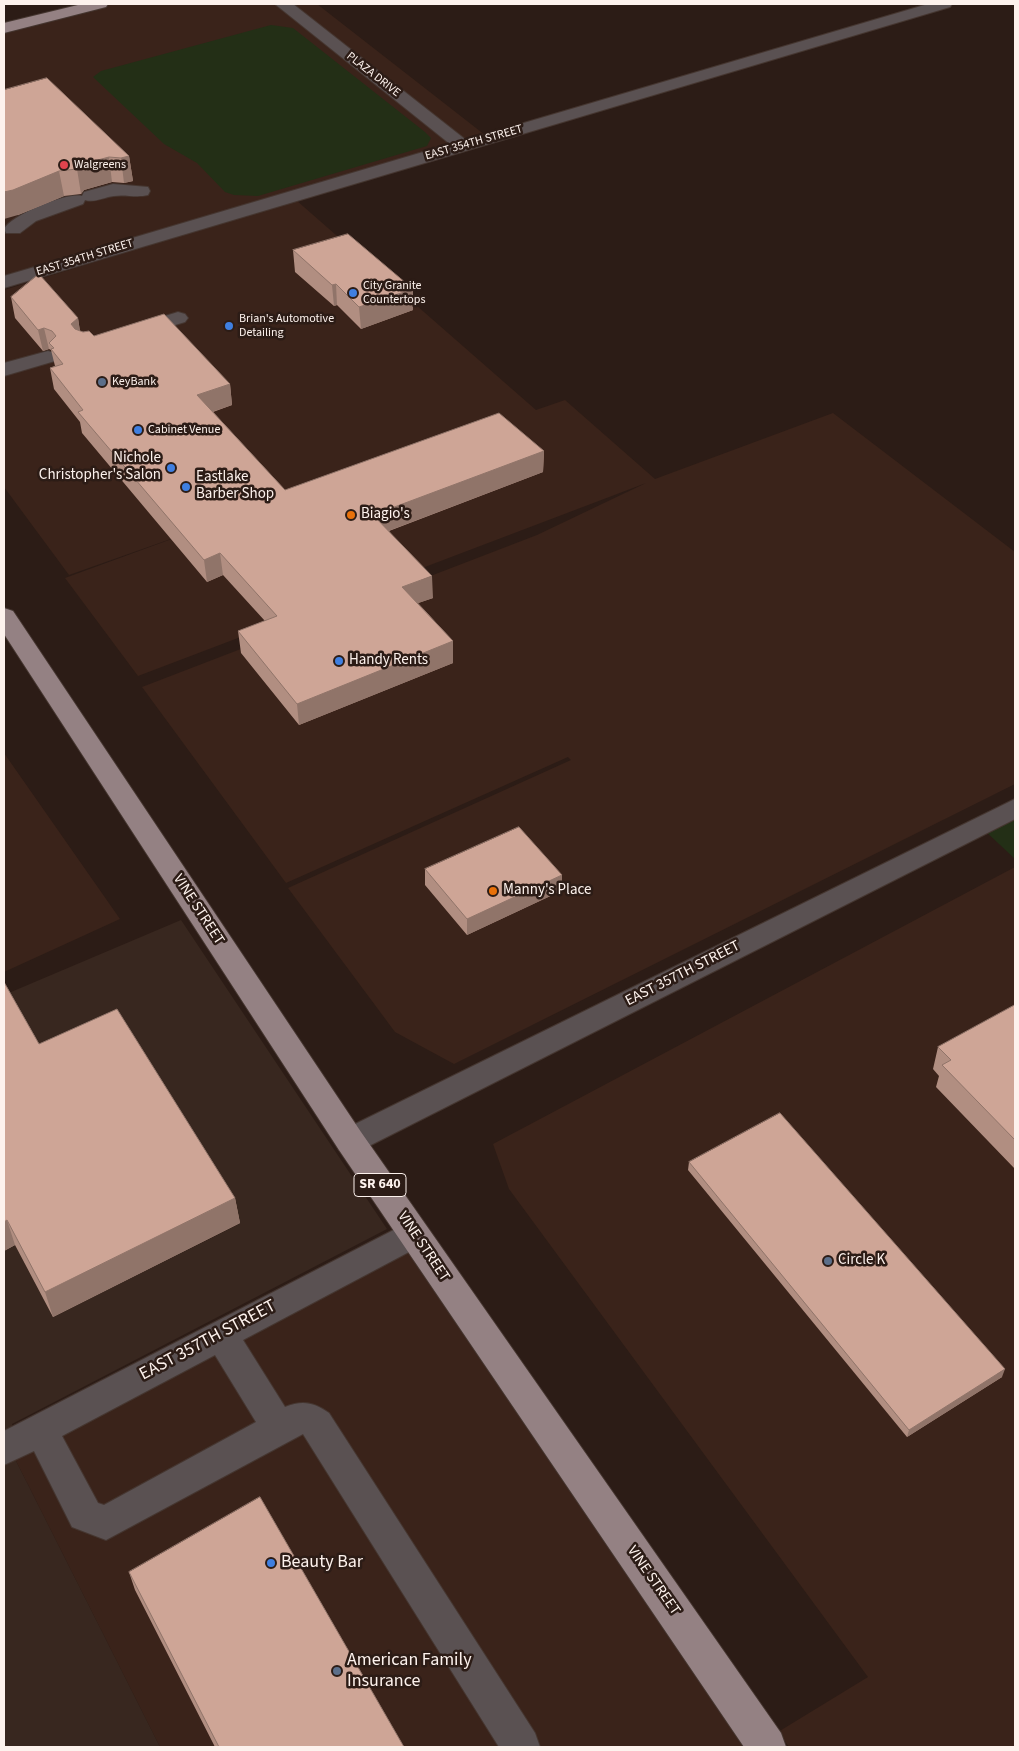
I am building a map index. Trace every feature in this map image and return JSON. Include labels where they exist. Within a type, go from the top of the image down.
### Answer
[{"type":"main road","points":[[4,28],[100,4]]},
{"type":"main road","name":"VINE STREET","points":[[5,622],[413,1234],[768,1747]]},
{"type":"street","name":"PLAZA DRIVE","points":[[283,4],[464,147]]},
{"type":"street","name":"EAST 354TH STREET","points":[[4,282],[944,4]]},
{"type":"street","points":[[13,229],[29,217],[84,198],[112,190],[141,191]]},
{"type":"street","points":[[114,337],[178,318]]},
{"type":"street","points":[[4,370],[48,357]]},
{"type":"street","name":"EAST 357TH STREET","points":[[350,1141],[1015,808]]},
{"type":"street","name":"EAST 357TH STREET","points":[[4,1449],[413,1234]]},
{"type":"street","points":[[221,1335],[279,1428]]},
{"type":"street","points":[[42,1430],[86,1515],[106,1523],[297,1418],[308,1418],[317,1424],[521,1747]]},
{"type":"shaded area","points":[[113,4],[317,4],[485,135],[4,278],[4,31]]},
{"type":"shaded area","points":[[296,200],[536,410],[565,400],[655,479],[833,413],[1015,552],[1015,784],[454,1064],[395,1032],[288,888],[571,760],[568,757],[286,883],[142,687],[537,535],[646,483],[138,676],[65,578],[199,529],[69,575],[4,487],[4,290]]},
{"type":"shaded area","points":[[4,753],[120,919],[4,972]]},
{"type":"shaded area","points":[[1015,867],[1015,1747],[789,1747],[778,1732],[868,1677],[509,1189],[493,1144]]},
{"type":"shaded area","points":[[181,920],[387,1229],[12,1424],[13,1455],[160,1747],[4,1747],[4,995]]},
{"type":"shaded area","points":[[408,1245],[751,1747],[160,1747],[13,1455]]},
{"type":"green space","points":[[271,25],[293,28],[425,132],[431,138],[427,146],[258,196],[234,195],[225,192],[197,163],[164,144],[93,77],[101,71]]},
{"type":"green space","points":[[1015,812],[1015,859],[982,828]]},
{"type":"building","name":"Walgreens","points":[[47,78],[129,156],[121,158],[109,157],[79,165],[77,169],[59,171],[4,192],[4,90]]},
{"type":"building","points":[[348,234],[413,289],[359,307],[336,284],[332,285],[293,250]]},
{"type":"building","points":[[39,274],[78,318],[71,324],[75,329],[83,332],[89,331],[94,336],[164,314],[230,384],[197,395],[285,490],[499,413],[544,451],[373,515],[432,576],[402,587],[453,641],[297,704],[238,631],[277,616],[220,553],[204,560],[78,412],[83,410],[50,368],[63,364],[51,349],[54,348],[49,343],[56,336],[52,331],[44,328],[38,330],[11,297]]},
{"type":"building","points":[[519,827],[562,875],[467,919],[425,869]]},
{"type":"building","points":[[4,982],[39,1044],[117,1009],[235,1198],[45,1292],[7,1220],[4,1222]]},
{"type":"building","points":[[1015,1005],[1015,1140],[942,1065],[951,1060],[938,1047]]},
{"type":"building","points":[[780,1113],[1005,1369],[909,1430],[689,1162]]},
{"type":"building","points":[[260,1497],[404,1747],[219,1747],[129,1572]]},
{"type":"place","name":"Walgreens","points":[[64,165]]},
{"type":"place","name":"City Granite Countertops","points":[[353,293]]},
{"type":"place","name":"Brian's Automotive Detailing","points":[[229,326]]},
{"type":"place","name":"KeyBank","points":[[102,382]]},
{"type":"place","name":"Cabinet Venue","points":[[138,430]]},
{"type":"place","name":"Nichole Christopher's Salon","points":[[171,468]]},
{"type":"place","name":"Eastlake Barber Shop","points":[[186,487]]},
{"type":"place","name":"Biagio's","points":[[351,515]]},
{"type":"place","name":"Handy Rents","points":[[339,661]]},
{"type":"place","name":"Manny's Place","points":[[493,891]]},
{"type":"place","name":"Circle K","points":[[828,1261]]},
{"type":"place","name":"Beauty Bar","points":[[271,1563]]},
{"type":"place","name":"American Family Insurance","points":[[337,1671]]}]
